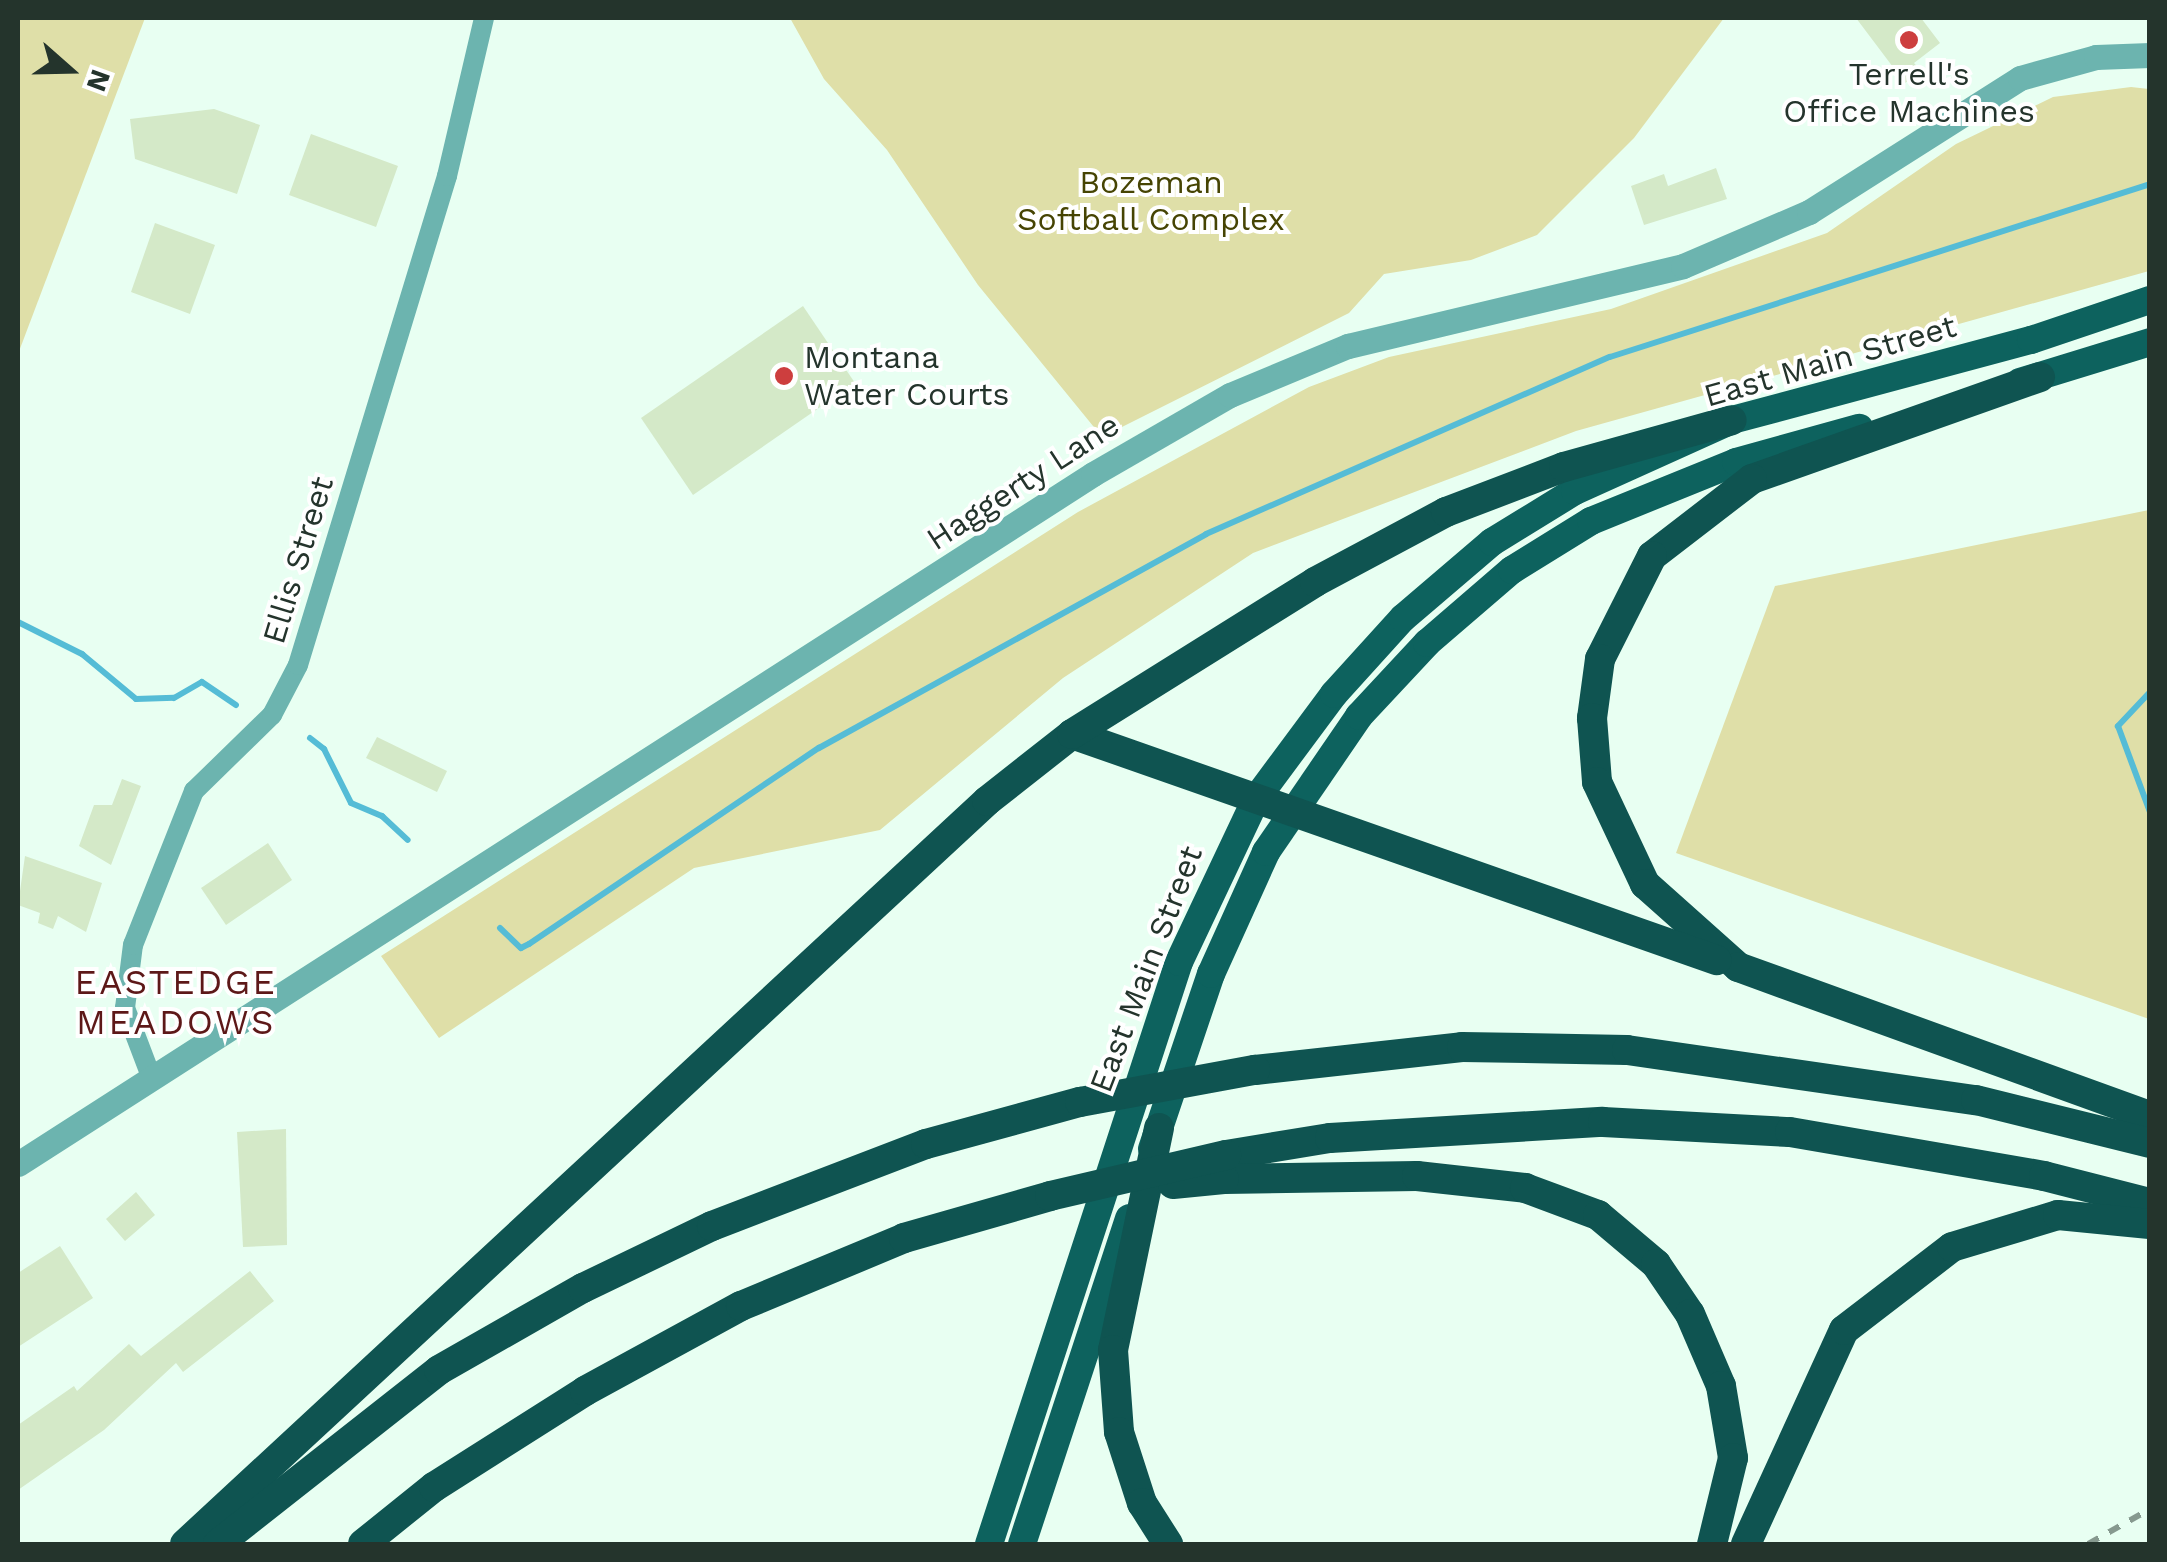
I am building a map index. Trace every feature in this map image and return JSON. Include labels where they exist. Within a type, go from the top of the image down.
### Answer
[{"type":"highway","name":"East Main Street","points":[[989,1544],[1179,962],[1256,799],[1334,694],[1403,618],[1492,542],[1575,491],[1732,420],[2031,340],[2150,300]]},
{"type":"highway","name":"East Main Street","points":[[1022,1544],[1211,974],[1289,811],[1360,716],[1427,643],[1512,570],[1591,522],[1736,462],[2150,342]]},
{"type":"highway","points":[[1738,967],[1645,884],[1597,782],[1592,718],[1600,659],[1625,598],[1652,556],[1752,479],[2040,377]]},
{"type":"highway","points":[[186,1544],[987,800],[1072,734],[1314,582],[1446,512],[1564,467],[1732,420]]},
{"type":"highway","points":[[1072,734],[2150,1116]]},
{"type":"highway","points":[[218,1544],[439,1370],[583,1288],[712,1226],[926,1144],[1080,1102],[1255,1070],[1462,1048],[1627,1050],[1976,1100],[2150,1144]]},
{"type":"highway","points":[[363,1544],[434,1487],[586,1390],[742,1306],[904,1238],[1050,1196],[1225,1167],[1330,1138],[1603,1122],[1790,1132],[2044,1176],[2150,1203]]},
{"type":"highway","points":[[1159,1128],[1112,1350],[1119,1432],[1142,1504],[1168,1544]]},
{"type":"highway","points":[[1225,1167],[1418,1176],[1525,1188],[1598,1215],[1656,1264],[1690,1314],[1721,1386],[1734,1458],[1712,1544]]},
{"type":"highway","points":[[1746,1544],[1844,1330],[1952,1247],[2058,1215],[2150,1224]]},
{"type":"street","name":"Ellis Street","points":[[152,1079],[124,1008],[133,945],[194,792],[272,715],[298,666],[447,176],[484,18]]},
{"type":"street","name":"Haggerty Lane","points":[[18,1164],[1093,474],[1230,395],[1348,346],[1682,266],[1810,212],[1980,98],[2020,78],[2096,58],[2150,55]]},
{"type":"green space","points":[[18,18],[145,18],[18,354]]},
{"type":"green space","name":"Bozeman Softball Complex","points":[[790,18],[1724,18],[1634,138],[1537,235],[1471,260],[1384,274],[1349,313],[1102,437],[978,285],[887,150],[824,79]]},
{"type":"green space","points":[[2131,87],[2149,89],[2149,271],[1576,431],[1253,553],[1063,678],[880,830],[694,868],[439,1038],[381,956],[1078,512],[1309,387],[1389,357],[1611,309],[1827,233],[1956,144],[2053,97]]},
{"type":"green space","points":[[2149,510],[2149,1019],[1676,853],[1775,586]]},
{"type":"building","points":[[1856,18],[1921,18],[1940,43],[1914,63],[1921,71],[1905,83]]},
{"type":"building","points":[[214,109],[260,125],[237,194],[135,159],[130,119]]},
{"type":"building","points":[[311,134],[398,166],[376,227],[289,195]]},
{"type":"building","points":[[1716,168],[1727,199],[1644,225],[1631,186],[1664,174],[1668,186]]},
{"type":"building","points":[[155,223],[215,245],[190,314],[131,292]]},
{"type":"building","points":[[803,306],[855,383],[693,495],[641,418]]},
{"type":"building","points":[[377,737],[447,771],[437,792],[366,758]]},
{"type":"building","points":[[122,779],[141,786],[111,865],[79,846],[94,805],[112,805]]},
{"type":"building","points":[[268,843],[292,880],[226,925],[201,888]]},
{"type":"building","points":[[25,856],[102,883],[86,932],[58,916],[53,929],[38,923],[40,913],[18,905]]},
{"type":"building","points":[[286,1129],[287,1245],[243,1247],[237,1132]]},
{"type":"building","points":[[136,1192],[155,1215],[125,1241],[106,1219]]},
{"type":"building","points":[[60,1246],[93,1298],[18,1347],[18,1273]]},
{"type":"building","points":[[250,1271],[274,1301],[183,1372],[176,1363],[104,1430],[18,1490],[18,1425],[74,1386],[77,1391],[129,1344],[141,1356]]},
{"type":"waterway","points":[[500,928],[521,948],[529,944],[819,748],[1206,534],[1610,357],[2150,184]]},
{"type":"waterway","points":[[18,622],[82,654],[136,699],[174,698],[202,682],[236,705]]},
{"type":"waterway","points":[[2150,692],[2118,726],[2150,812]]},
{"type":"waterway","points":[[310,738],[324,749],[351,803],[382,816],[408,840]]},
{"type":"railway","points":[[2088,1544],[2150,1509]]},
{"type":"place","name":"Terrell's Office Machines","points":[[1909,40]]},
{"type":"place","name":"Montana Water Courts","points":[[784,376]]},
{"type":"district","name":"EASTEDGE MEADOWS","points":[[176,1002]]}]
